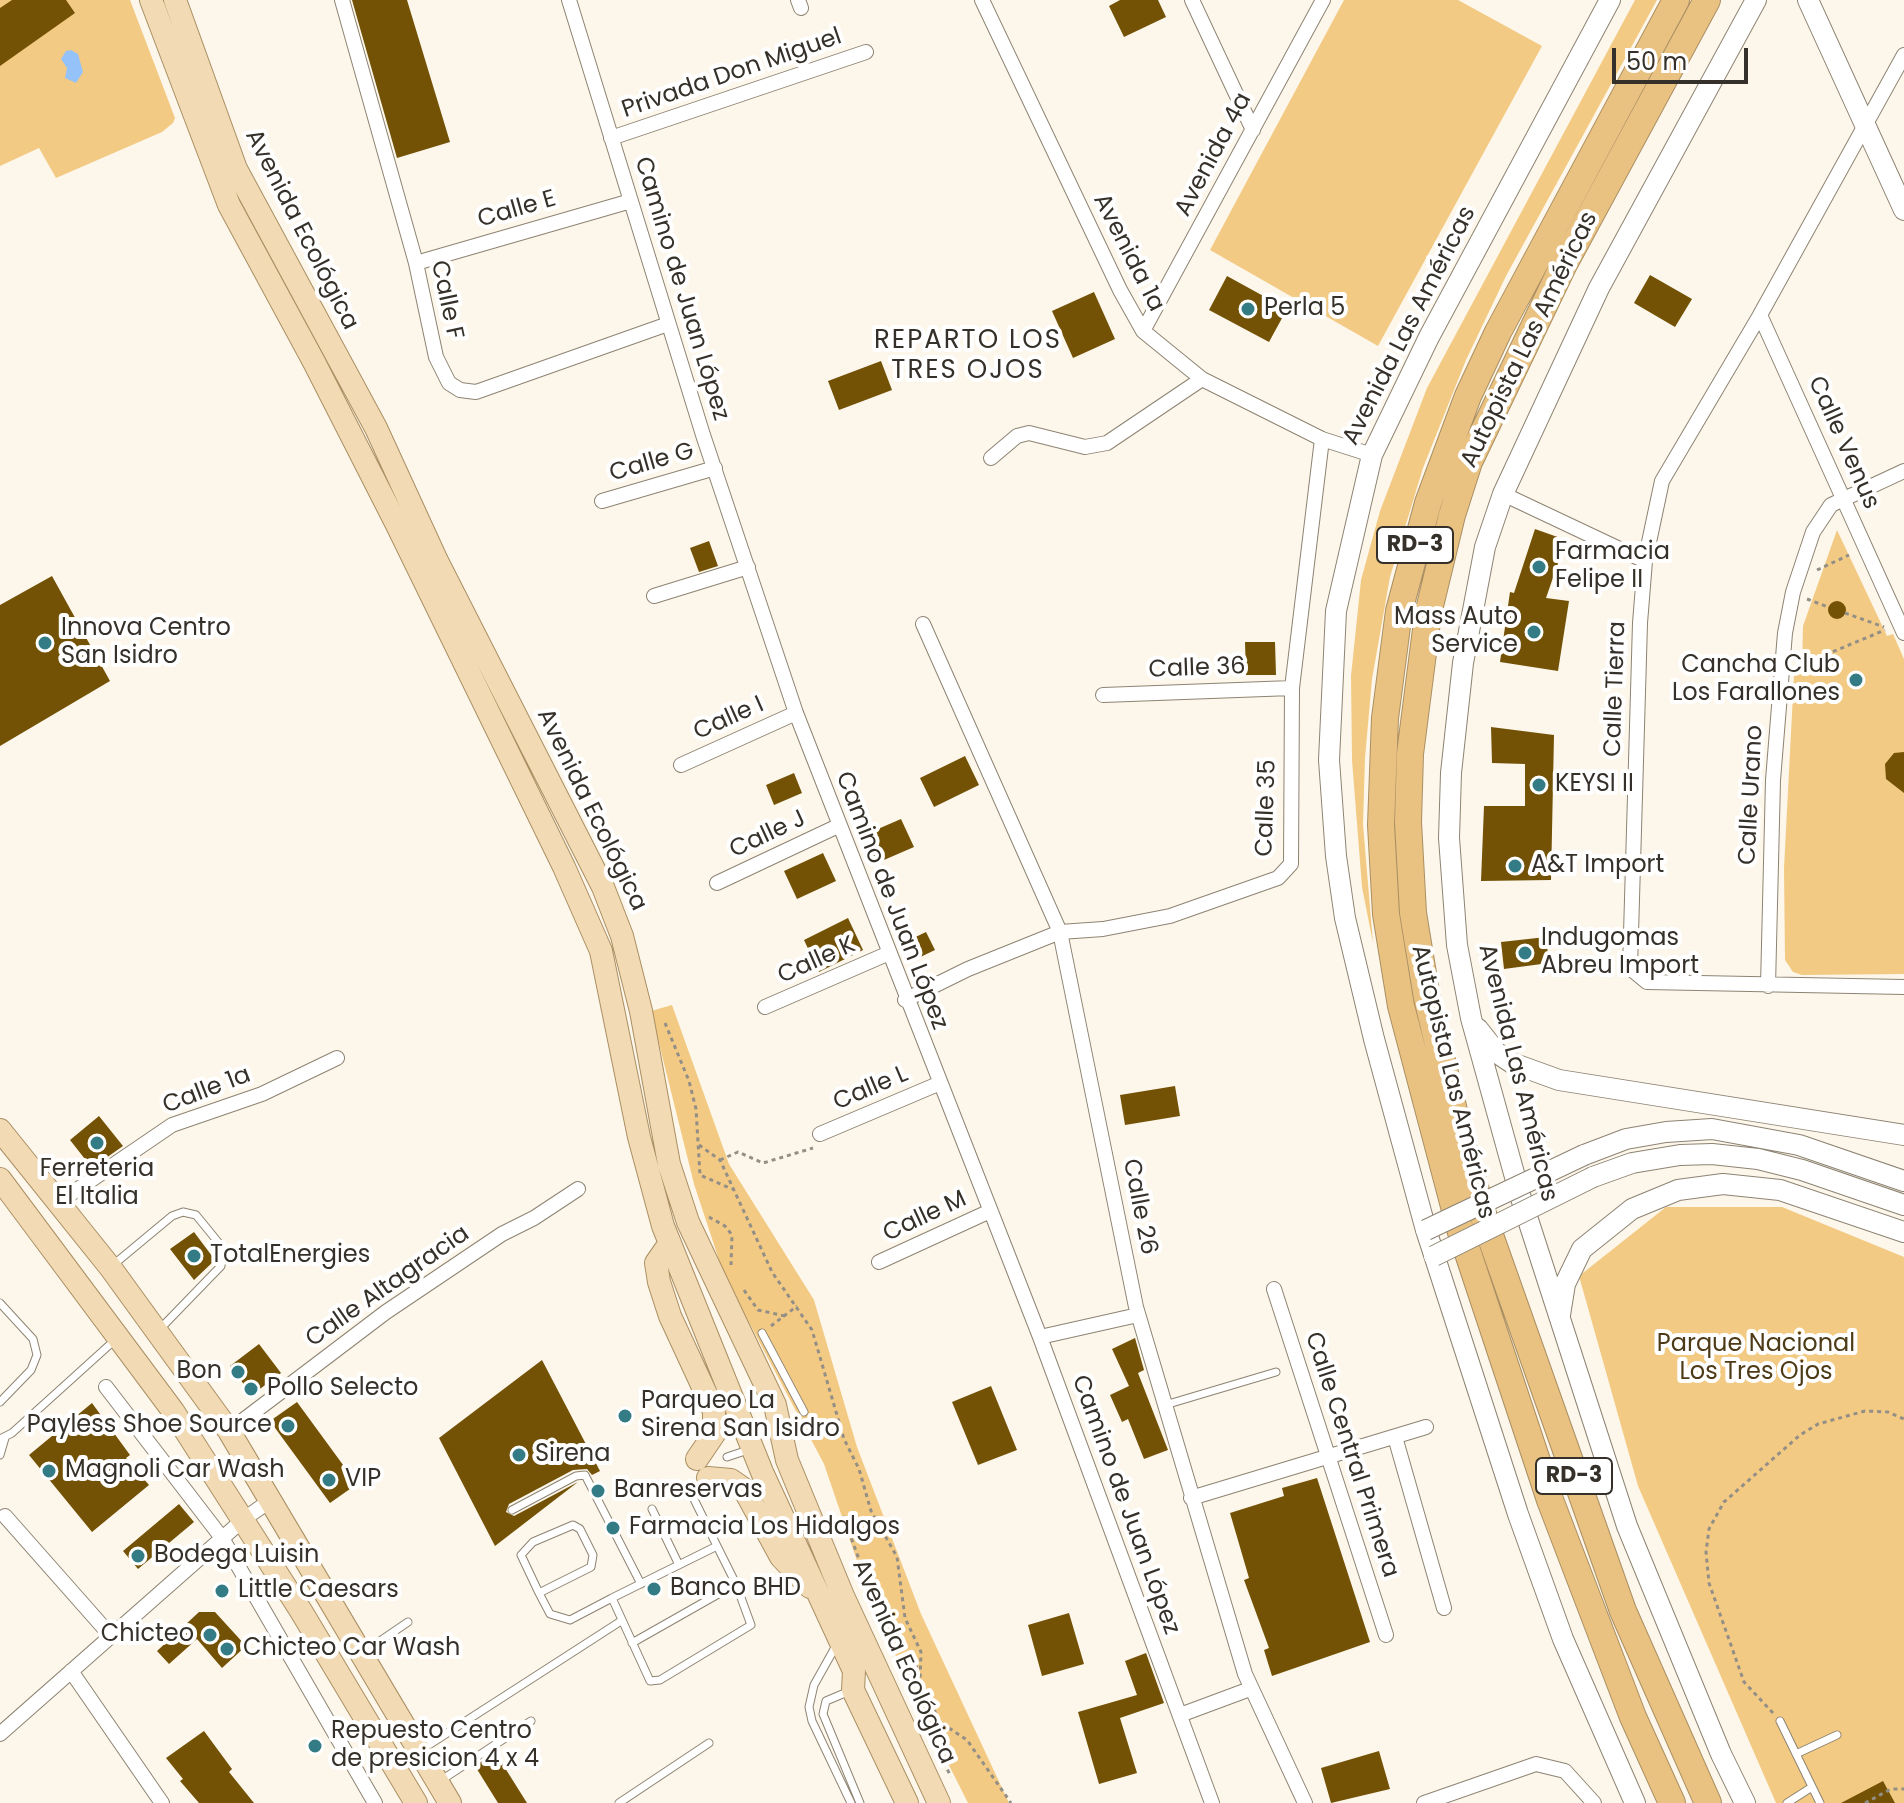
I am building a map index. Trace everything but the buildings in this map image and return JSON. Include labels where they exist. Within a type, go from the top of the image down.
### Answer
[{"type":"highway","name":"Autopista Las Américas","points":[[1672,1803],[1633,1717],[1555,1515],[1460,1229],[1418,1077],[1395,970],[1386,914],[1381,802],[1385,718],[1399,611],[1415,544],[1449,445],[1498,332],[1676,0]]},
{"type":"highway","name":"Autopista Las Américas","points":[[1707,0],[1564,264],[1469,462],[1452,515],[1428,614],[1412,729],[1408,822],[1413,913],[1427,998],[1486,1224],[1623,1611],[1708,1803]]},
{"type":"main road","name":"Avenida Ecológica","points":[[151,0],[229,205],[397,525],[558,853],[601,951],[639,1137],[670,1243],[762,1472],[825,1601],[854,1671],[853,1690],[907,1803]]},
{"type":"main road","name":"Avenida Ecológica","points":[[175,0],[236,169],[376,428],[437,561],[603,887],[622,936],[641,1011],[669,1164],[688,1222],[725,1306],[784,1400],[787,1460],[835,1575],[939,1803]]},
{"type":"main road","points":[[0,1130],[110,1267],[229,1431],[450,1803]]},
{"type":"main road","points":[[0,1179],[119,1337],[244,1519],[416,1803]]},
{"type":"main road","points":[[670,1243],[656,1263],[659,1282],[714,1411],[714,1434],[698,1476],[731,1480],[744,1489],[781,1557],[825,1601]]},
{"type":"main road","points":[[725,1306],[716,1326],[719,1343],[751,1416],[754,1448],[770,1460],[819,1564],[835,1575]]},
{"type":"street","name":"Calle F","points":[[342,0],[416,263],[436,357],[449,383],[460,390],[476,392],[668,324]]},
{"type":"street","name":"Camino de Juan López","points":[[569,0],[668,324],[796,713],[887,954],[1040,1337],[1212,1803]]},
{"type":"street","name":"Avenida 1a","points":[[982,0],[1120,290],[1143,331],[1202,379],[1322,439],[1372,455]]},
{"type":"street","points":[[1192,0],[1253,130]]},
{"type":"street","name":"Avenida 4a","points":[[1143,331],[1323,0]]},
{"type":"street","name":"Avenida Las Américas","points":[[1610,0],[1429,337],[1372,455],[1338,597],[1331,657],[1329,727],[1332,823],[1345,918],[1426,1230],[1542,1583],[1612,1755],[1635,1803]]},
{"type":"street","name":"Avenida Las Américas","points":[[1745,1803],[1721,1754],[1627,1526],[1559,1319],[1515,1181],[1471,1018],[1450,890],[1451,773],[1474,599],[1485,547],[1503,494],[1599,288],[1756,0]]},
{"type":"street","points":[[1808,0],[1904,210]]},
{"type":"street","name":"Privada Don Miguel","points":[[611,138],[866,52]]},
{"type":"street","name":"Calle Tierra","points":[[1904,55],[1760,315],[1662,481],[1645,561],[1640,623],[1630,968],[1647,982],[1904,987]]},
{"type":"street","name":"Calle E","points":[[416,263],[631,201]]},
{"type":"street","name":"Calle Venus","points":[[1760,315],[1904,633]]},
{"type":"street","points":[[991,458],[1017,436],[1029,433],[1085,447],[1107,443],[1202,379]]},
{"type":"street","name":"Calle 35","points":[[905,1000],[968,969],[1060,932],[1103,929],[1170,916],[1278,878],[1291,864],[1292,688],[1322,439]]},
{"type":"street","name":"Calle G","points":[[602,501],[715,468]]},
{"type":"street","name":"Calle Urano","points":[[1768,986],[1773,780],[1785,633],[1796,581],[1813,532],[1831,505],[1904,471]]},
{"type":"street","points":[[1503,494],[1645,561]]},
{"type":"street","points":[[654,596],[748,567]]},
{"type":"street","name":"Calle 26","points":[[923,624],[1060,932],[1138,1315],[1250,1689],[1305,1803]]},
{"type":"street","name":"Calle 36","points":[[1103,695],[1292,688]]},
{"type":"street","name":"Calle I","points":[[681,765],[796,713]]},
{"type":"street","name":"Calle J","points":[[717,883],[838,826]]},
{"type":"street","name":"Calle K","points":[[765,1007],[887,954]]},
{"type":"street","points":[[1471,1018],[1497,1053],[1532,1072],[1559,1080],[1904,1135]]},
{"type":"street","name":"Calle 1a","points":[[59,1202],[172,1125],[262,1094],[337,1058]]},
{"type":"street","name":"Calle L","points":[[820,1134],[938,1084]]},
{"type":"street","points":[[1426,1230],[1584,1155],[1626,1139],[1666,1132],[1712,1129],[1754,1134],[1799,1145],[1904,1181]]},
{"type":"street","points":[[1434,1256],[1593,1177],[1632,1163],[1680,1155],[1758,1159],[1802,1170],[1904,1205]]},
{"type":"street","points":[[1559,1319],[1565,1284],[1582,1249],[1623,1214],[1678,1190],[1723,1184],[1780,1190],[1904,1232]]},
{"type":"street","name":"Calle Altagracia","points":[[229,1431],[386,1312],[502,1234],[578,1189]]},
{"type":"street","name":"Calle M","points":[[879,1262],[988,1212]]},
{"type":"street","name":"Calle Central Primera","points":[[1274,1289],[1386,1635]]},
{"type":"street","points":[[1040,1337],[1138,1315]]},
{"type":"street","points":[[106,1387],[222,1538],[375,1803]]},
{"type":"street","points":[[1191,1498],[1426,1427]]},
{"type":"street","points":[[1395,1437],[1444,1608]]},
{"type":"street","points":[[0,1734],[244,1519],[271,1500]]},
{"type":"street","points":[[5,1516],[111,1636]]},
{"type":"street","points":[[71,1671],[162,1803]]},
{"type":"street","points":[[1180,1715],[1250,1689]]},
{"type":"street","points":[[1424,1803],[1520,1767],[1536,1764],[1565,1771],[1594,1803]]},
{"type":"lane","points":[[110,1267],[172,1216],[183,1212],[196,1215],[218,1242],[223,1254],[221,1266],[157,1332]]},
{"type":"lane","points":[[0,1303],[33,1339],[37,1355],[31,1370],[0,1402]]},
{"type":"lane","points":[[762,1333],[784,1400],[804,1412]]},
{"type":"lane","points":[[0,1455],[2,1439],[119,1337]]},
{"type":"lane","points":[[1165,1405],[1276,1372]]},
{"type":"lane","points":[[727,1457],[754,1448]]},
{"type":"lane","points":[[512,1510],[576,1476],[585,1475],[641,1584]]},
{"type":"lane","points":[[612,1598],[650,1681],[660,1680],[751,1625],[736,1584],[717,1546],[698,1476]]},
{"type":"lane","points":[[652,1509],[679,1565]]},
{"type":"lane","points":[[539,1593],[591,1567],[593,1555],[580,1529],[573,1525],[524,1549],[521,1555],[539,1593],[550,1614],[562,1619],[570,1620],[717,1546]]},
{"type":"lane","points":[[632,1643],[736,1584]]},
{"type":"lane","points":[[419,1751],[621,1621]]},
{"type":"lane","points":[[362,1653],[408,1622]]},
{"type":"lane","points":[[840,1639],[814,1685],[809,1707],[812,1721],[851,1803]]},
{"type":"lane","points":[[853,1690],[826,1701],[823,1714],[860,1803]]},
{"type":"lane","points":[[438,1783],[531,1721]]},
{"type":"lane","points":[[1780,1721],[1820,1803]]},
{"type":"lane","points":[[1796,1754],[1837,1735]]},
{"type":"lane","points":[[619,1803],[709,1743]]},
{"type":"lane","points":[[1787,1803],[1812,1787]]},
{"type":"path","points":[[1821,558],[1817,570],[1853,553]]},
{"type":"path","points":[[1804,612],[1807,599],[1828,607]]},
{"type":"path","points":[[1797,654],[1795,668],[1888,629],[1845,613]]},
{"type":"path","points":[[661,1014],[689,1081],[699,1145],[700,1175],[733,1189]]},
{"type":"path","points":[[720,1160],[738,1152],[758,1163],[799,1154],[810,1151],[820,1134]]},
{"type":"path","points":[[699,1145],[720,1160],[772,1272],[798,1305],[812,1330],[844,1439],[859,1469],[871,1511],[897,1557],[905,1618],[921,1652],[918,1667],[920,1681],[940,1722],[967,1740],[1011,1803]]},
{"type":"path","points":[[708,1217],[725,1226],[732,1235],[731,1264],[734,1273]]},
{"type":"path","points":[[740,1283],[758,1310],[785,1316]]},
{"type":"path","points":[[762,1333],[798,1305]]},
{"type":"path","points":[[1780,1721],[1744,1682],[1709,1583],[1706,1552],[1709,1529],[1724,1502],[1774,1455],[1809,1429],[1865,1411],[1888,1412],[1904,1419]]},
{"type":"path","points":[[892,1667],[907,1664],[918,1667]]},
{"type":"path","points":[[928,1731],[940,1722]]},
{"type":"path","points":[[1865,1803],[1891,1789],[1904,1789]]},
{"type":"green space","points":[[0,0],[130,0],[175,118],[173,123],[162,132],[56,178],[39,148],[0,166]]},
{"type":"green space","points":[[1344,0],[1458,0],[1542,46],[1378,346],[1210,250]]},
{"type":"green space","points":[[1635,0],[1657,0],[1506,276],[1466,360],[1423,468],[1390,577],[1372,679],[1365,758],[1363,824],[1373,943],[1362,887],[1352,760],[1351,676],[1361,580],[1380,511],[1427,388]]},
{"type":"green space","points":[[1837,530],[1887,636],[1893,634],[1904,659],[1904,974],[1802,975],[1793,972],[1785,960],[1784,868],[1794,675],[1802,670],[1803,626]]},
{"type":"green space","points":[[672,1005],[729,1164],[814,1300],[857,1447],[921,1614],[1009,1803],[968,1803],[909,1686],[867,1590],[824,1464],[724,1275],[694,1184],[651,1011]]},
{"type":"green space","name":"Parque Nacional Los Tres Ojos","points":[[1666,1207],[1782,1207],[1904,1257],[1904,1803],[1776,1803],[1638,1486],[1579,1276]]},
{"type":"water","points":[[66,51],[78,54],[83,72],[76,83],[65,78],[67,68],[61,59]]},
{"type":"place","name":"Perla 5","points":[[1248,309]]},
{"type":"place","name":"Farmacia Felipe II","points":[[1539,567]]},
{"type":"place","name":"Mass Auto Service","points":[[1534,632]]},
{"type":"place","name":"Innova Centro San Isidro","points":[[45,643]]},
{"type":"place","name":"Cancha Club Los Farallones","points":[[1856,680]]},
{"type":"place","name":"KEYSI II","points":[[1539,785]]},
{"type":"place","name":"A&T Import","points":[[1515,866]]},
{"type":"place","name":"Indugomas Abreu Import","points":[[1525,953]]},
{"type":"place","name":"Ferreteria El Italia","points":[[97,1143]]},
{"type":"place","name":"TotalEnergies","points":[[194,1256]]},
{"type":"place","name":"Bon","points":[[238,1372]]},
{"type":"place","name":"Pollo Selecto","points":[[251,1389]]},
{"type":"place","name":"Parqueo La Sirena San Isidro","points":[[625,1416]]},
{"type":"place","name":"Payless Shoe Source","points":[[288,1426]]},
{"type":"place","name":"Sirena","points":[[519,1455]]},
{"type":"place","name":"Magnoli Car Wash","points":[[49,1471]]},
{"type":"place","name":"VIP","points":[[329,1480]]},
{"type":"place","name":"Banreservas","points":[[598,1491]]},
{"type":"place","name":"Farmacia Los Hidalgos","points":[[613,1528]]},
{"type":"place","name":"Bodega Luisin","points":[[138,1556]]},
{"type":"place","name":"Banco BHD","points":[[654,1589]]},
{"type":"place","name":"Little Caesars","points":[[222,1591]]},
{"type":"place","name":"Chicteo","points":[[210,1635]]},
{"type":"place","name":"Chicteo Car Wash","points":[[227,1649]]},
{"type":"place","name":"Repuesto Centro de presicion 4 x 4","points":[[315,1746]]},
{"type":"district","name":"REPARTO LOS TRES OJOS","points":[[968,356]]}]
